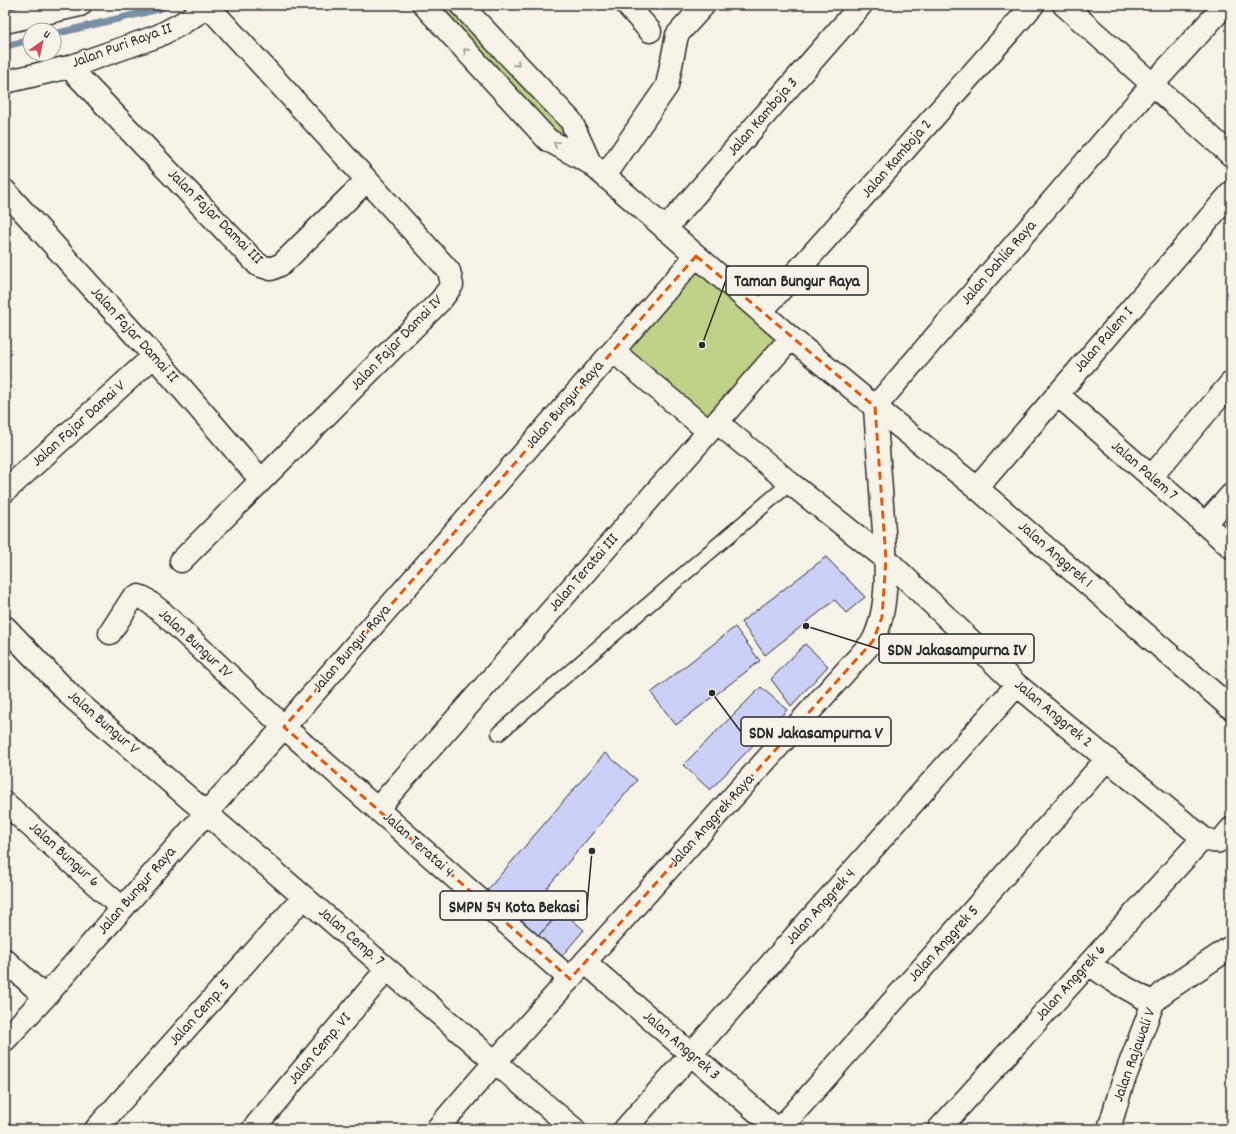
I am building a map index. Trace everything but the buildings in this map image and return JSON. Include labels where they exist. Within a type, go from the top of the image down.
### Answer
[{"type":"street","points":[[5,22],[80,5]]},
{"type":"street","points":[[461,5],[571,121],[597,170]]},
{"type":"street","points":[[627,5],[650,31]]},
{"type":"street","points":[[597,170],[667,86],[677,35],[704,5]]},
{"type":"street","name":"Jalan Kamboja 3","points":[[665,229],[861,5]]},
{"type":"street","name":"Jalan Kamboja 2","points":[[761,312],[1033,5]]},
{"type":"street","points":[[1064,5],[1231,155]]},
{"type":"street","name":"Jalan Dahlia Raya","points":[[875,407],[1152,85],[1225,5]]},
{"type":"street","name":"Jalan Puri Raya II","points":[[5,82],[69,67],[158,36],[210,6]]},
{"type":"street","name":"Jalan Fajar Damai IV","points":[[181,561],[441,300],[452,285],[449,271],[210,6]]},
{"type":"street","points":[[436,9],[548,140],[597,170]]},
{"type":"street","name":"Jalan Fajar Damai III","points":[[69,67],[258,265],[271,269],[282,264],[367,180]]},
{"type":"street","name":"Jalan Anggrek 1","points":[[597,170],[791,338],[977,488],[1231,708]]},
{"type":"street","name":"Jalan Fajar Damai II","points":[[5,191],[154,356],[261,480]]},
{"type":"street","name":"Jalan Palem I","points":[[977,488],[1231,193]]},
{"type":"street","name":"Jalan Bungur Raya","points":[[5,1040],[45,997],[206,812],[284,727],[696,256]]},
{"type":"street","name":"Jalan Teratai III","points":[[377,809],[791,338]]},
{"type":"street","name":"Jalan Anggrek 2","points":[[613,351],[790,483],[886,559],[1017,686],[1203,838]]},
{"type":"street","name":"Jalan Fajar Damai V","points":[[5,491],[154,356]]},
{"type":"street","points":[[1151,477],[1231,383]]},
{"type":"street","name":"Jalan Palem 7","points":[[1057,394],[1231,547]]},
{"type":"street","points":[[875,407],[886,559]]},
{"type":"street","points":[[1205,524],[1231,495]]},
{"type":"street","name":"Jalan Anggrek Raya","points":[[437,1129],[495,1062],[873,642],[882,617],[886,559]]},
{"type":"street","name":"Jalan Bungur IV","points":[[110,633],[132,600],[138,596],[144,598],[163,613],[284,727]]},
{"type":"street","name":"Jalan Bungur V","points":[[5,627],[73,698],[206,812]]},
{"type":"street","name":"Jalan Anggrek 4","points":[[624,1129],[1017,686]]},
{"type":"street","name":"Jalan Teratai 4","points":[[284,727],[570,979]]},
{"type":"street","name":"Jalan Anggrek 5","points":[[779,1129],[1107,759]]},
{"type":"street","name":"Jalan Bungur 6","points":[[5,803],[122,908]]},
{"type":"street","name":"Jalan Cemp. 7","points":[[206,812],[574,1129]]},
{"type":"street","points":[[1203,838],[1218,842],[1231,829]]},
{"type":"street","name":"Jalan Anggrek 6","points":[[939,1129],[1203,838]]},
{"type":"street","name":"Jalan Cemp. 5","points":[[96,1129],[304,897]]},
{"type":"street","name":"Jalan Rajawali V","points":[[1109,1129],[1147,1000],[1164,992],[1231,947]]},
{"type":"street","points":[[5,960],[45,997]]},
{"type":"street","name":"Jalan Anggrek 3","points":[[585,962],[690,1054],[779,1129]]},
{"type":"street","points":[[1089,964],[1112,980],[1147,1000]]},
{"type":"street","name":"Jalan Cemp. VI","points":[[253,1129],[387,969]]},
{"type":"lane","points":[[499,733],[790,483]]},
{"type":"highlighted area","points":[[696,256],[875,407],[886,559],[882,617],[873,641],[570,979],[284,727]]},
{"type":"green space","points":[[454,7],[566,125],[577,149],[552,136],[443,18]]},
{"type":"green space","points":[[696,263],[784,339],[709,423],[620,350]]},
{"type":"waterway","points":[[62,32],[159,9],[166,5]]},
{"type":"waterway","points":[[5,46],[22,42]]},
{"type":"place","name":"Taman Bungur Raya","points":[[702,345]]},
{"type":"place","name":"SDN Jakasampurna IV","points":[[806,626]]},
{"type":"place","name":"SDN Jakasampurna V","points":[[712,693]]},
{"type":"place","name":"SMPN 54 Kota Bekasi","points":[[592,851]]}]
